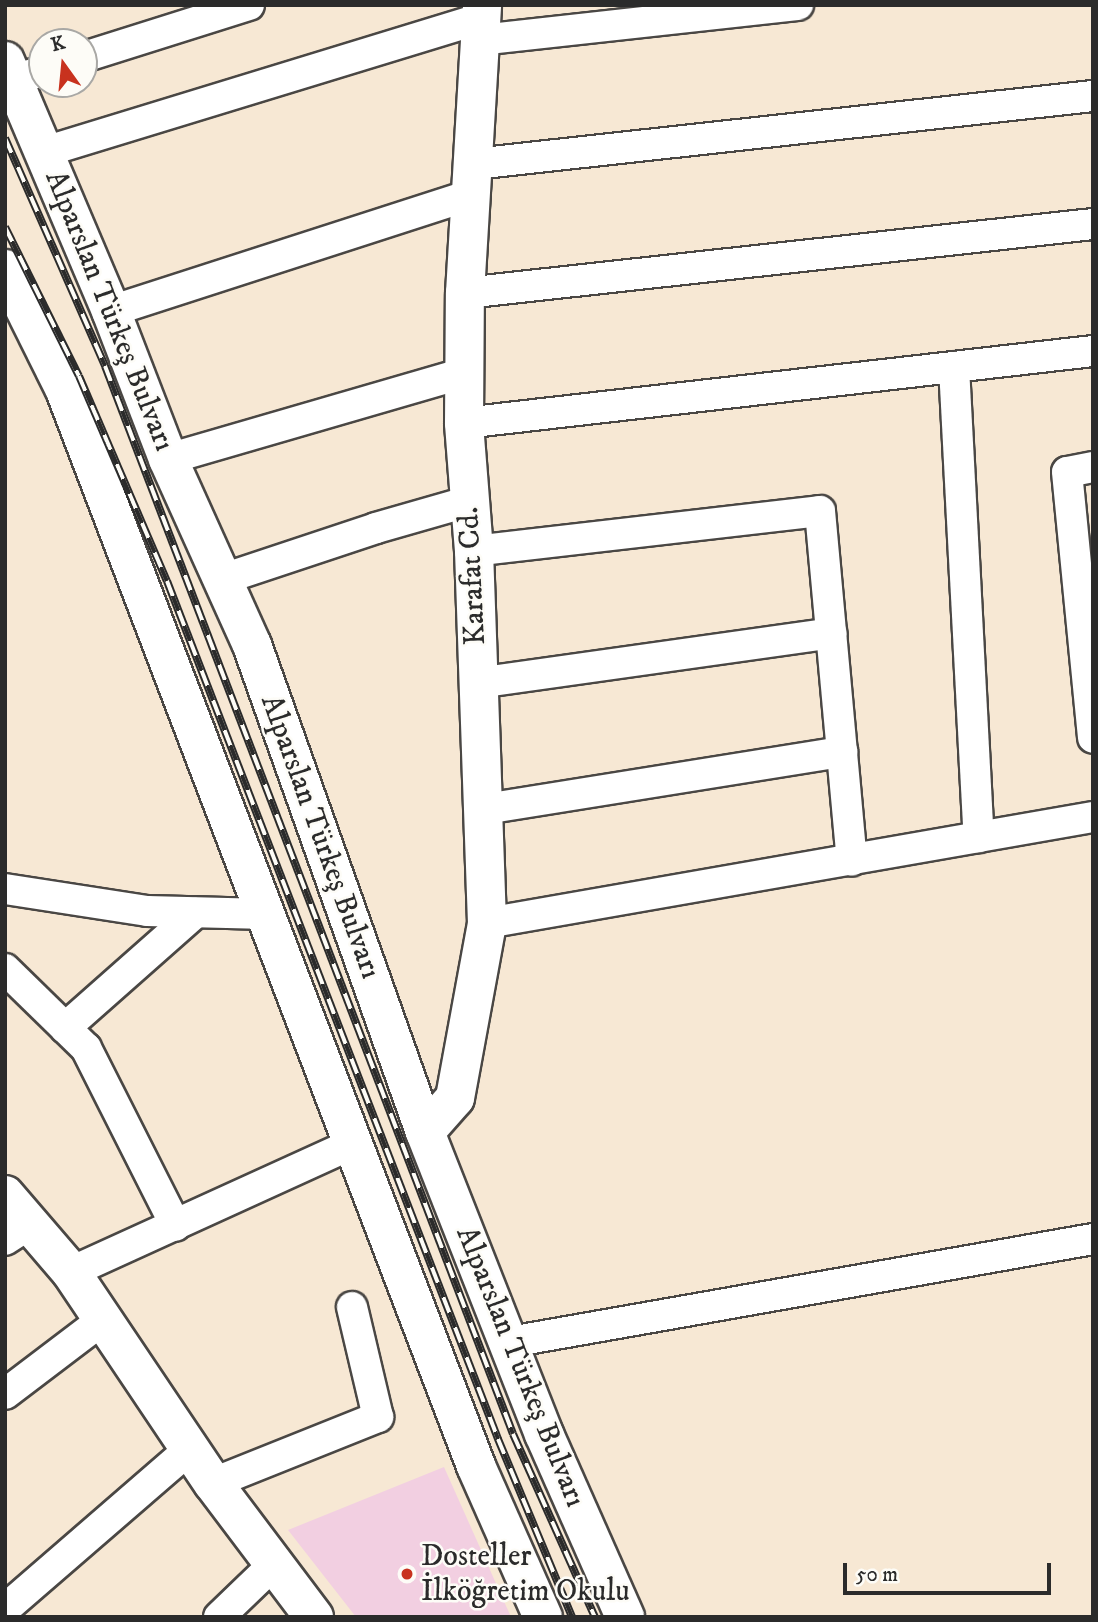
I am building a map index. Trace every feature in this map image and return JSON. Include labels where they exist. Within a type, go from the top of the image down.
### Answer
[{"type":"main road","name":"Karafat Cd.","points":[[425,1132],[455,1098],[487,923],[474,551],[464,423],[465,293],[481,22]]},
{"type":"main road","name":"Alparslan Türkeş Bulvarı","points":[[20,71],[44,152],[111,311],[168,459],[251,645],[425,1132],[544,1434],[625,1617]]},
{"type":"main road","points":[[5,269],[65,390],[476,1466],[544,1617]]},
{"type":"main road","points":[[5,1195],[17,1232],[71,1272],[213,1483],[314,1617]]},
{"type":"street","points":[[98,50],[167,17],[249,5]]},
{"type":"street","points":[[44,152],[481,22],[798,5]]},
{"type":"street","points":[[111,311],[472,180],[1093,96]]},
{"type":"street","points":[[465,293],[1093,224]]},
{"type":"street","points":[[464,423],[1093,351]]},
{"type":"street","points":[[954,367],[979,837]]},
{"type":"street","points":[[168,459],[464,373]]},
{"type":"street","points":[[1093,467],[1067,472],[1086,590],[1093,738]]},
{"type":"street","points":[[223,579],[376,528],[470,501]]},
{"type":"street","points":[[474,551],[820,511],[852,861]]},
{"type":"street","points":[[478,682],[831,633]]},
{"type":"street","points":[[485,809],[842,752]]},
{"type":"street","points":[[487,923],[1093,817]]},
{"type":"street","points":[[5,889],[147,911],[267,915]]},
{"type":"street","points":[[65,1028],[195,913]]},
{"type":"street","points":[[5,969],[86,1048],[176,1226]]},
{"type":"street","points":[[71,1272],[354,1143]]},
{"type":"street","points":[[510,1342],[1093,1239]]},
{"type":"street","points":[[213,1483],[378,1417],[352,1307]]},
{"type":"street","points":[[5,1394],[104,1318]]},
{"type":"street","points":[[5,1609],[190,1448]]},
{"type":"street","points":[[219,1617],[274,1564]]},
{"type":"shaded area","name":"Dosteller İlköğretim Okulu","points":[[444,1467],[511,1617],[356,1617],[288,1530]]},
{"type":"railway","points":[[5,138],[105,366],[513,1434],[595,1617]]},
{"type":"railway","points":[[5,227],[79,376],[167,581],[498,1439],[572,1617]]},
{"type":"place","name":"Dosteller İlköğretim Okulu","points":[[407,1574]]}]
